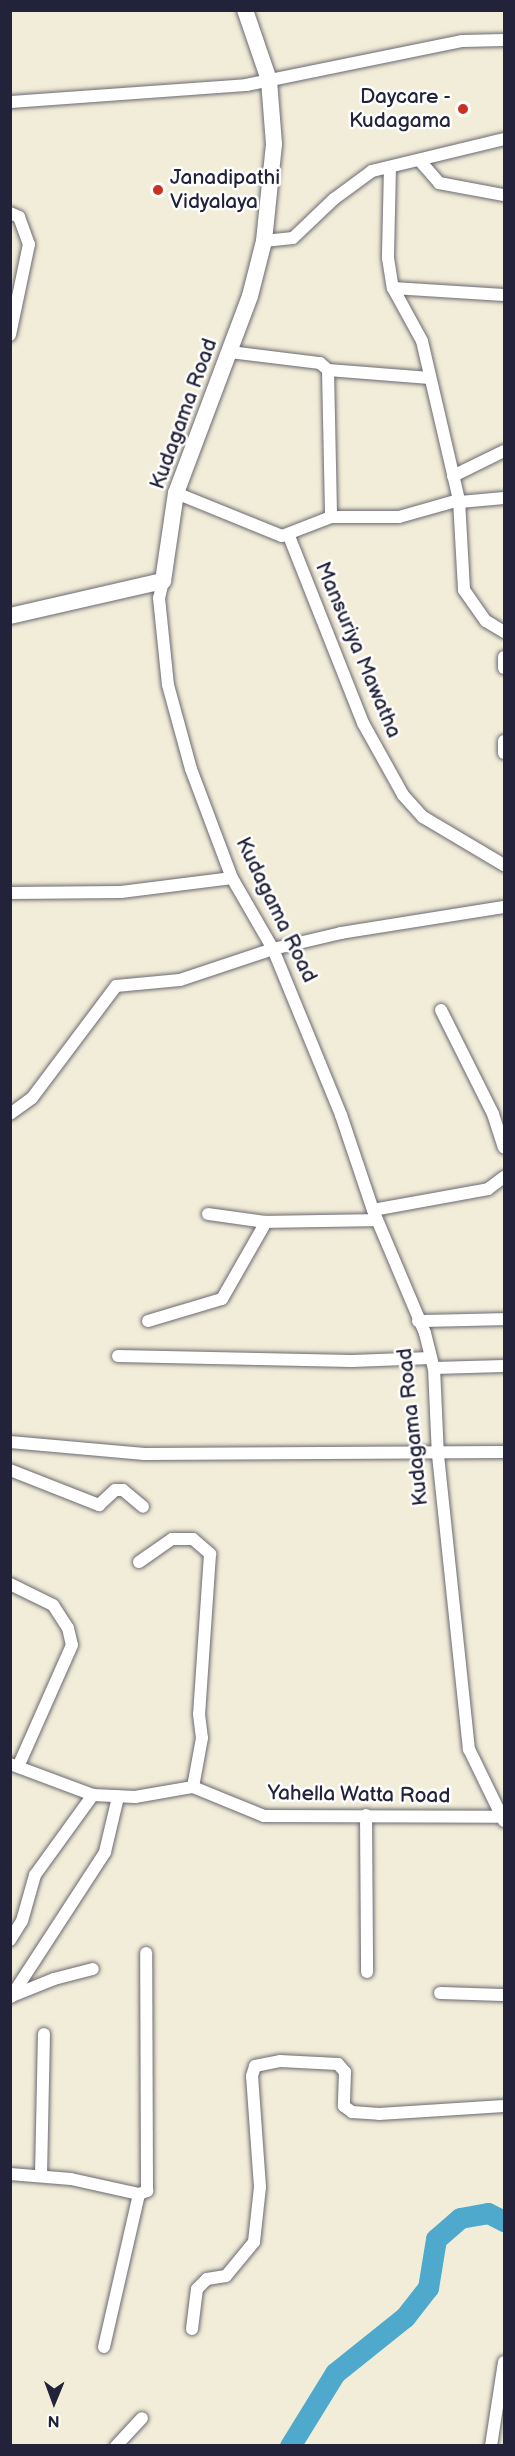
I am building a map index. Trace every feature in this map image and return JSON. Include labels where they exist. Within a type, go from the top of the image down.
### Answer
[{"type":"street","name":"Kudagama Road","points":[[245,10],[269,80],[274,144],[264,241],[230,352],[176,493],[159,598],[168,685],[190,769],[232,878],[273,949],[341,1115],[375,1215],[418,1321],[432,1363],[438,1455],[469,1749],[503,1819]]},
{"type":"street","points":[[10,102],[269,80],[463,41],[504,40]]},
{"type":"street","points":[[264,241],[293,238],[360,177],[390,167],[421,162],[504,139]]},
{"type":"street","points":[[421,162],[439,183],[504,195]]},
{"type":"street","points":[[390,167],[388,258],[393,288],[422,341],[459,501],[464,590],[486,621],[504,632]]},
{"type":"street","points":[[10,213],[19,217],[29,244],[10,335]]},
{"type":"street","points":[[393,288],[504,295]]},
{"type":"street","points":[[230,352],[320,363],[328,370],[430,378]]},
{"type":"street","points":[[328,370],[331,517]]},
{"type":"street","points":[[453,476],[504,451]]},
{"type":"street","points":[[176,493],[290,536],[331,517],[399,517],[459,501],[499,500],[504,509]]},
{"type":"street","name":"Mansuriya Mawatha","points":[[290,536],[363,723],[403,795],[423,817],[504,865]]},
{"type":"street","points":[[10,616],[163,581]]},
{"type":"street","points":[[504,657],[504,668]]},
{"type":"street","points":[[504,741],[504,753]]},
{"type":"street","points":[[10,893],[121,892],[232,878]]},
{"type":"street","points":[[10,1114],[32,1098],[116,986],[180,980],[273,949],[340,933],[504,907]]},
{"type":"street","points":[[441,1010],[493,1114],[504,1147]]},
{"type":"street","points":[[208,1214],[266,1222],[375,1215],[488,1189],[504,1177]]},
{"type":"street","points":[[148,1321],[222,1299],[266,1222]]},
{"type":"street","points":[[418,1321],[504,1319]]},
{"type":"street","points":[[118,1356],[504,1366]]},
{"type":"street","points":[[10,1442],[144,1454],[331,1451],[438,1455],[504,1452]]},
{"type":"street","points":[[10,1470],[99,1505],[115,1490],[123,1490],[143,1507]]},
{"type":"street","points":[[139,1562],[172,1539],[193,1539],[210,1554],[199,1714],[202,1738],[193,1787]]},
{"type":"street","points":[[10,1584],[53,1605],[68,1628],[72,1645],[14,1766]]},
{"type":"street","name":"Yahella Watta Road","points":[[14,1766],[93,1795],[118,1797],[193,1787],[264,1816],[366,1815],[503,1819]]},
{"type":"street","points":[[10,1940],[22,1921],[35,1875],[93,1795]]},
{"type":"street","points":[[11,1997],[105,1852],[118,1797]]},
{"type":"street","points":[[366,1815],[368,1972]]},
{"type":"street","points":[[104,2347],[139,2194],[149,2185],[145,2078],[146,1953]]},
{"type":"street","points":[[11,1997],[54,1979],[93,1969]]},
{"type":"street","points":[[440,1993],[504,1995]]},
{"type":"street","points":[[41,2176],[44,2034]]},
{"type":"street","points":[[192,2329],[197,2289],[207,2279],[226,2276],[254,2242],[260,2187],[252,2076],[255,2066],[280,2061],[338,2064],[345,2072],[345,2106],[352,2112],[379,2114],[504,2106]]},
{"type":"street","points":[[10,2174],[41,2176],[139,2194]]},
{"type":"street","points":[[491,2445],[504,2362]]},
{"type":"street","points":[[116,2445],[142,2418]]},
{"type":"waterway","points":[[290,2446],[335,2373],[405,2317],[428,2288],[436,2239],[460,2218],[488,2213],[504,2221]]},
{"type":"place","name":"Daycare - Kudagama","points":[[463,109]]},
{"type":"place","name":"Janadipathi Vidyalaya","points":[[158,190]]}]
